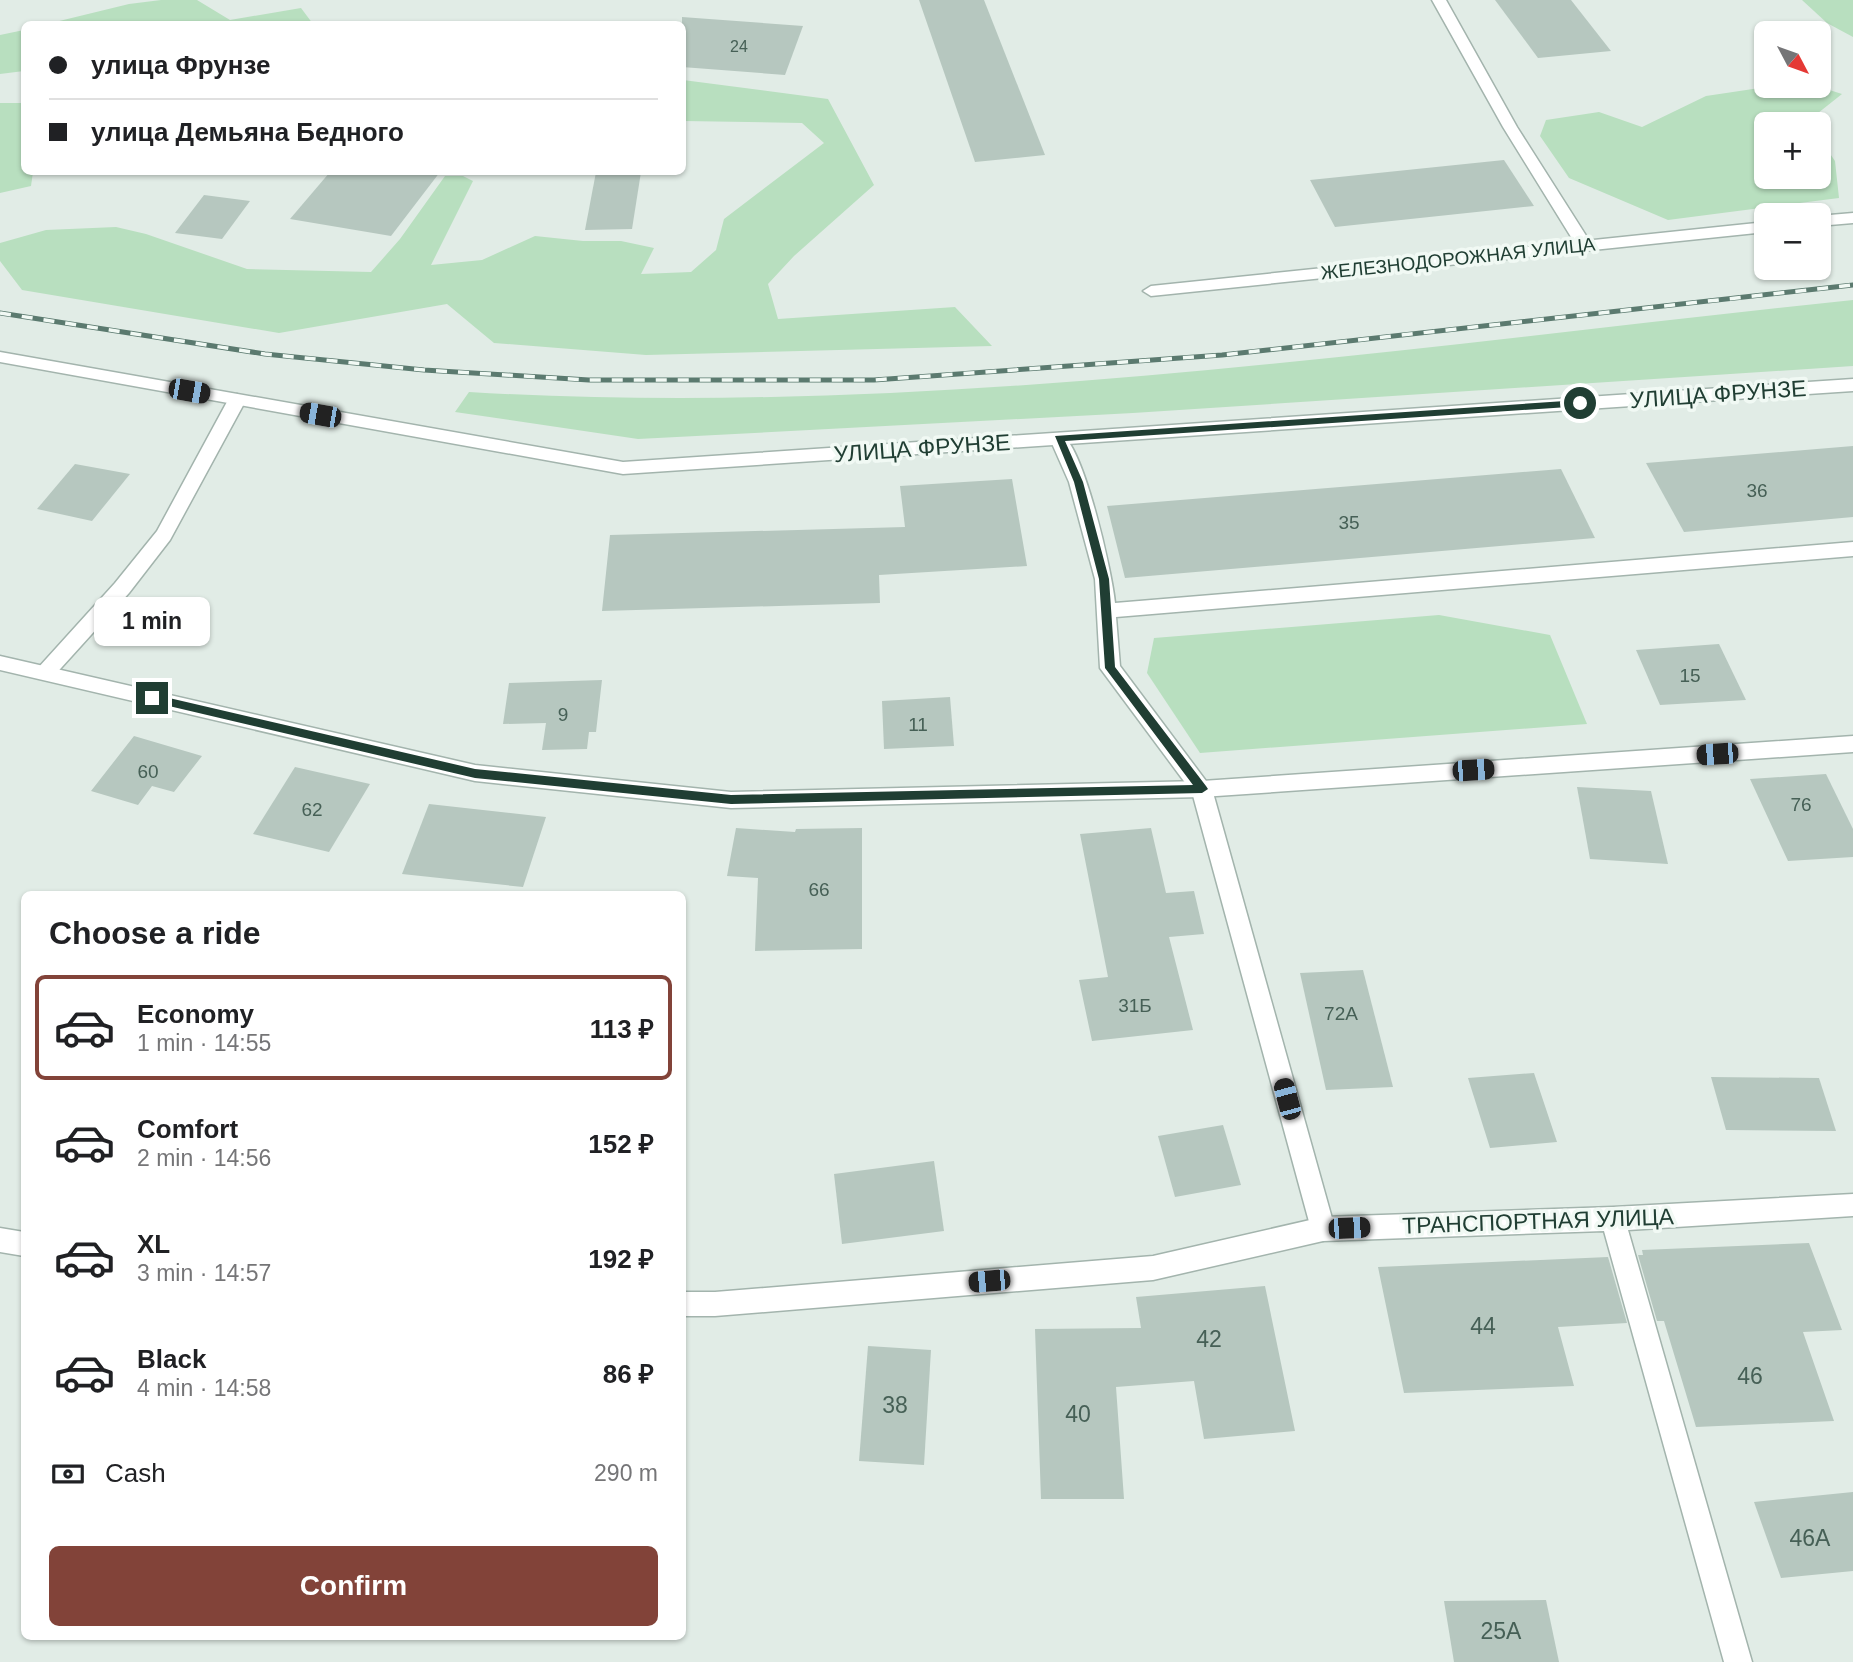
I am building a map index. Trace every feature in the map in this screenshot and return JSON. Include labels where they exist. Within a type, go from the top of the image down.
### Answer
[{"type":"street","points":[[1439,0],[1510,127],[1584,245]]},
{"type":"street","points":[[1831,220],[1853,218]]},
{"type":"street","name":"ЖЕЛЕЗНОДОРОЖНАЯ УЛИЦА","points":[[1151,290],[1754,228]]},
{"type":"street","name":"УЛИЦА ФРУНЗЕ","points":[[0,356],[623,468],[1853,385]]},
{"type":"street","points":[[45,673],[122,589],[164,535],[237,400]]},
{"type":"street","points":[[1059,439],[1078,482],[1104,579],[1110,668],[1202,789],[1323,1228]]},
{"type":"street","points":[[1106,611],[1853,548]]},
{"type":"street","points":[[0,663],[475,773],[731,800],[1202,789],[1853,744]]},
{"type":"street","name":"ТРАНСПОРТНАЯ УЛИЦА","points":[[686,1304],[715,1304],[1153,1268],[1323,1228],[1614,1219],[1853,1205]]},
{"type":"street","points":[[1614,1219],[1738,1662]]},
{"type":"street","points":[[0,1240],[21,1244]]},
{"type":"green space","points":[[161,0],[197,0],[230,20],[301,8],[311,21],[59,21],[129,4]]},
{"type":"green space","points":[[1802,0],[1853,0],[1853,37],[1831,25],[1831,21],[1825,21]]},
{"type":"green space","points":[[21,31],[21,71],[0,74],[0,35]]},
{"type":"green space","points":[[686,80],[828,99],[874,185],[794,256],[768,284],[778,319],[955,307],[992,346],[646,355],[494,343],[447,304],[279,333],[22,290],[0,261],[0,243],[46,230],[116,227],[146,234],[247,269],[371,272],[400,239],[445,176],[463,176],[473,181],[431,265],[482,260],[535,236],[583,241],[621,241],[654,248],[641,274],[691,272],[716,250],[724,219],[824,143],[802,123],[686,121]]},
{"type":"green space","points":[[1754,89],[1754,98],[1831,98],[1831,90],[1842,94],[1819,112],[1754,112],[1754,189],[1831,189],[1831,155],[1835,161],[1839,198],[1800,203],[1754,203],[1754,209],[1668,220],[1569,178],[1540,136],[1546,120],[1599,112],[1642,127],[1706,96]]},
{"type":"green space","points":[[0,103],[21,103],[21,175],[33,175],[31,186],[0,193]]},
{"type":"green space","points":[[1853,300],[1853,366],[1133,413],[638,439],[455,412],[469,392],[643,398],[816,396],[989,387],[1335,357]]},
{"type":"green space","points":[[1439,615],[1550,635],[1587,724],[1200,753],[1147,673],[1154,638]]},
{"type":"building","points":[[919,0],[984,0],[1045,155],[975,162]]},
{"type":"building","points":[[1495,0],[1571,0],[1611,51],[1538,58]]},
{"type":"building","points":[[682,17],[803,26],[785,75],[686,67],[686,21],[682,21]]},
{"type":"building","points":[[1504,160],[1534,206],[1335,227],[1310,180]]},
{"type":"building","points":[[327,175],[438,175],[391,236],[290,219]]},
{"type":"building","points":[[595,175],[641,175],[632,229],[585,230]]},
{"type":"building","points":[[204,195],[250,201],[222,239],[175,233]]},
{"type":"building","points":[[1853,446],[1853,517],[1684,532],[1646,463]]},
{"type":"building","points":[[75,464],[130,474],[92,521],[37,509]]},
{"type":"building","points":[[1561,469],[1595,538],[1125,578],[1107,506]]},
{"type":"building","points":[[1012,479],[1027,566],[879,575],[880,603],[602,611],[610,535],[905,527],[900,486]]},
{"type":"building","points":[[1719,644],[1746,700],[1660,705],[1636,650]]},
{"type":"building","points":[[602,680],[596,732],[589,732],[587,749],[542,750],[546,723],[503,724],[509,683]]},
{"type":"building","points":[[950,697],[954,746],[884,749],[882,701]]},
{"type":"building","points":[[134,736],[202,756],[174,792],[152,786],[138,805],[91,791]]},
{"type":"building","points":[[295,767],[370,784],[329,852],[253,834]]},
{"type":"building","points":[[1826,774],[1853,829],[1853,857],[1788,861],[1750,779]]},
{"type":"building","points":[[1577,787],[1651,791],[1668,864],[1590,859]]},
{"type":"building","points":[[429,804],[546,817],[523,887],[402,874]]},
{"type":"building","points":[[736,828],[795,832],[796,829],[862,828],[862,949],[755,951],[758,878],[727,876]]},
{"type":"building","points":[[1151,828],[1166,893],[1194,891],[1204,934],[1169,937],[1193,1030],[1092,1041],[1079,980],[1108,977],[1080,834]]},
{"type":"building","points":[[1363,970],[1393,1087],[1326,1090],[1300,973]]},
{"type":"building","points":[[1534,1073],[1557,1142],[1490,1148],[1468,1078]]},
{"type":"building","points":[[1711,1077],[1819,1078],[1836,1131],[1726,1130]]},
{"type":"building","points":[[1223,1125],[1241,1185],[1175,1197],[1158,1136]]},
{"type":"building","points":[[934,1161],[944,1231],[842,1244],[834,1174]]},
{"type":"building","points":[[1809,1243],[1842,1330],[1803,1332],[1834,1421],[1696,1427],[1664,1321],[1657,1321],[1638,1255],[1643,1255],[1642,1250]]},
{"type":"building","points":[[1608,1257],[1627,1323],[1558,1327],[1574,1386],[1404,1393],[1378,1267]]},
{"type":"building","points":[[1265,1286],[1295,1431],[1204,1439],[1194,1381],[1116,1387],[1124,1499],[1041,1499],[1035,1329],[1141,1328],[1136,1297]]},
{"type":"building","points":[[868,1346],[931,1350],[924,1465],[859,1461]]},
{"type":"building","points":[[1853,1492],[1853,1571],[1781,1578],[1754,1502]]},
{"type":"building","points":[[1546,1600],[1559,1662],[1454,1662],[1444,1601]]},
{"type":"railway","points":[[0,313],[265,354],[424,370],[589,380],[874,380],[1222,355],[1853,285]]},
{"type":"route","points":[[152,698],[475,773],[731,800],[1202,789],[1110,668],[1104,579],[1078,482],[1059,439],[1580,403]]}]
